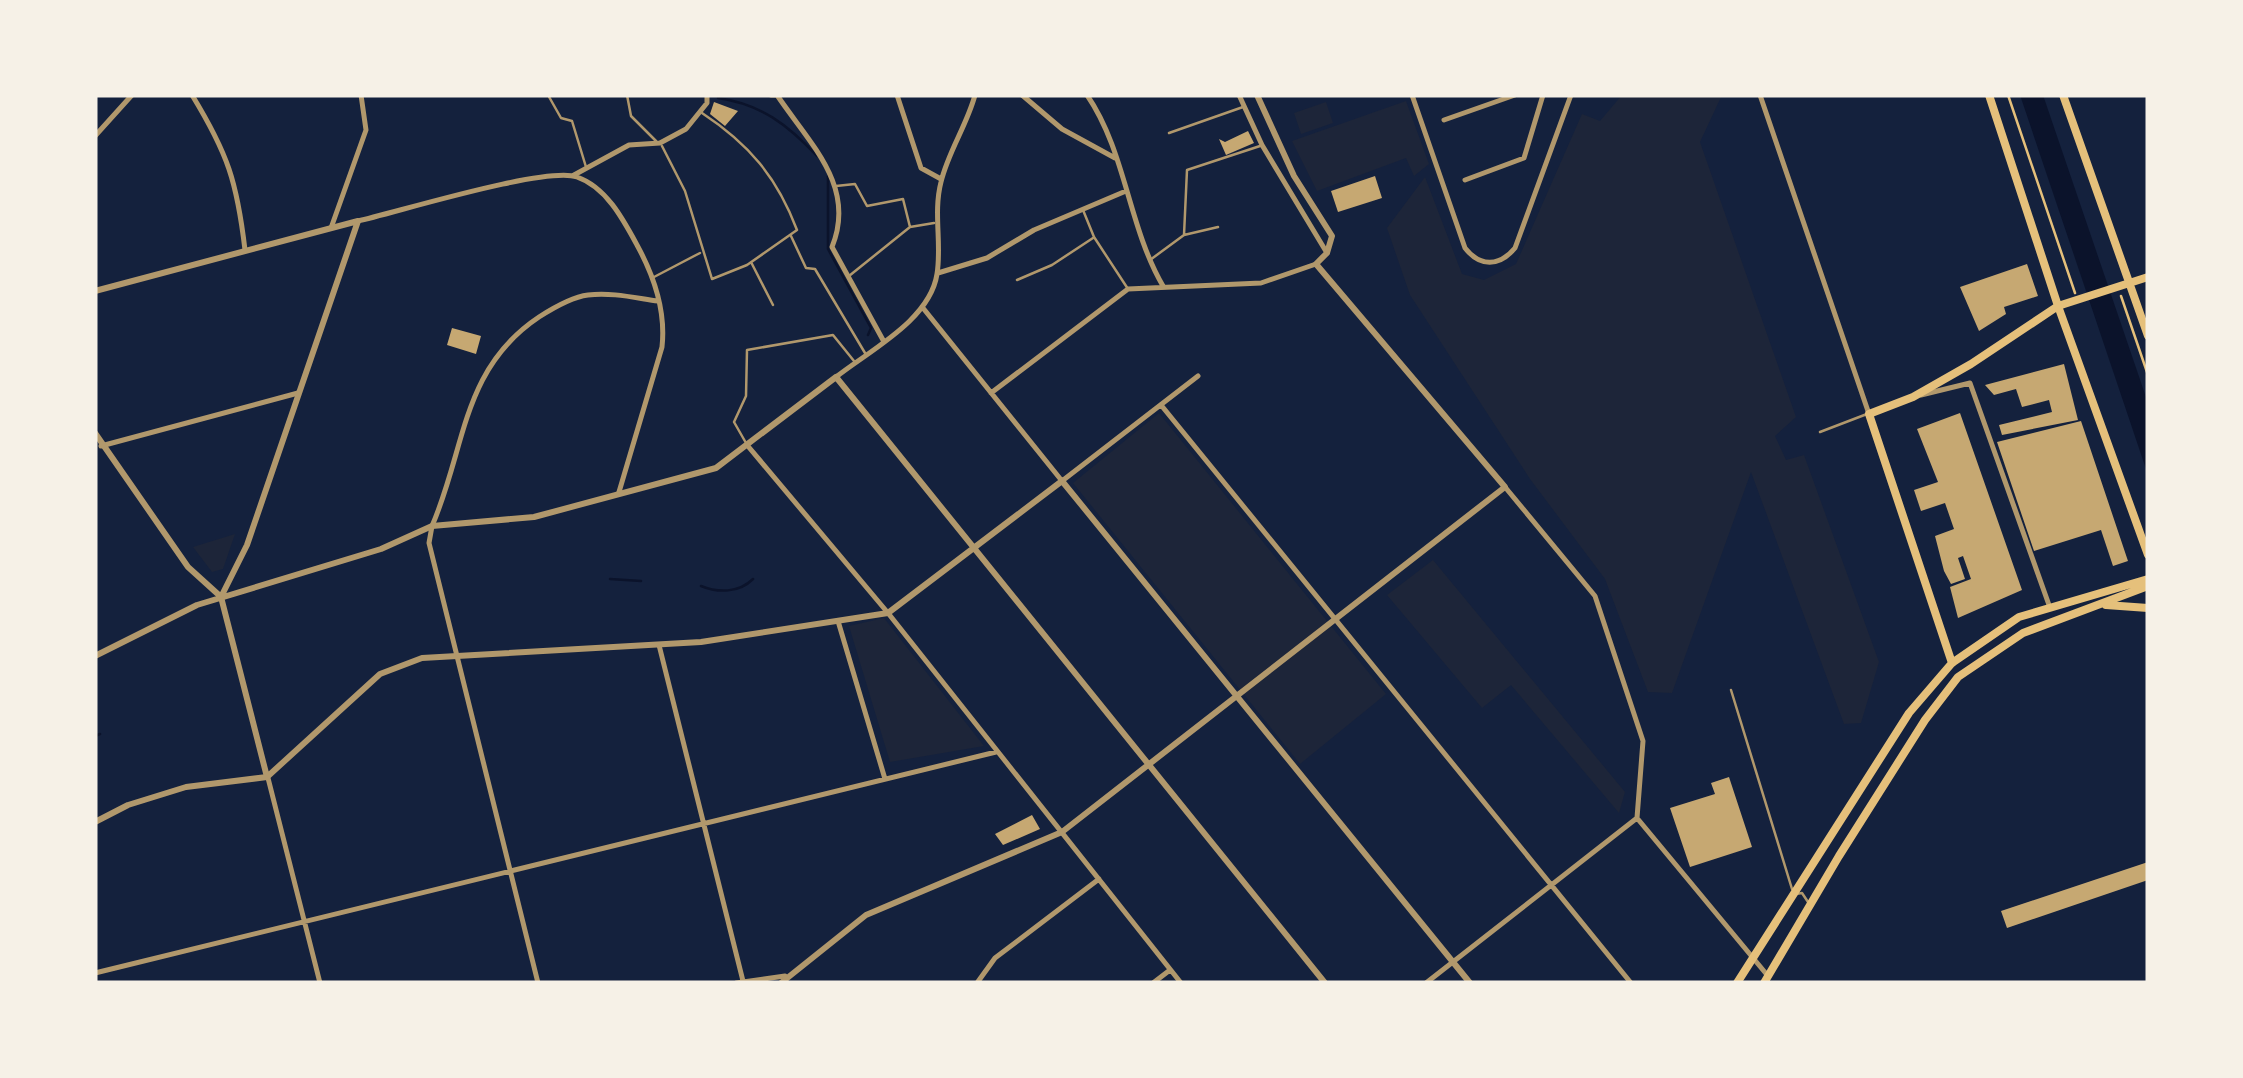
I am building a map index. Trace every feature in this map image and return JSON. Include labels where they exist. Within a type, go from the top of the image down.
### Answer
[{"type":"main road","points":[[1989,95],[2058,306],[2148,555]]},
{"type":"main road","points":[[2063,95],[2148,336]]},
{"type":"main road","points":[[1952,663],[1868,414],[1913,397],[2058,306],[2148,278]]},
{"type":"main road","points":[[1737,983],[1909,713],[1952,663],[1992,632],[2049,605],[2148,582]]},
{"type":"main road","points":[[1958,677],[2023,632],[2148,582]]},
{"type":"main road","points":[[2096,606],[2148,608]]},
{"type":"main road","points":[[1766,979],[1925,720],[1992,632]]},
{"type":"main road","points":[[1794,894],[1810,905]]},
{"type":"street","points":[[95,136],[132,95]]},
{"type":"street","points":[[192,95],[224,147],[233,172],[245,250]]},
{"type":"street","points":[[331,228],[366,130],[361,95]]},
{"type":"street","points":[[95,291],[358,221],[521,182],[574,175],[630,145],[660,142],[686,129],[701,112],[706,95]]},
{"type":"street","points":[[775,95],[828,162],[836,186],[841,226],[832,247],[883,340]]},
{"type":"street","points":[[897,95],[921,168],[941,179]]},
{"type":"street","points":[[95,656],[220,597],[381,549],[432,526],[534,518],[716,468],[924,308],[938,273],[936,223],[941,179],[975,95]]},
{"type":"street","points":[[1022,95],[1032,108],[1062,129],[1115,158]]},
{"type":"street","points":[[1086,95],[1105,125],[1148,261],[1163,286]]},
{"type":"street","points":[[1239,95],[1262,145],[1327,253]]},
{"type":"street","points":[[991,393],[1128,289],[1261,282],[1316,264],[1327,253],[1332,236],[1294,176],[1257,95]]},
{"type":"street","points":[[1412,95],[1465,248],[1474,259],[1490,264],[1505,260],[1515,248],[1572,95]]},
{"type":"street","points":[[1444,120],[1516,95]]},
{"type":"street","points":[[1465,180],[1524,158],[1543,95]]},
{"type":"street","points":[[1760,95],[1868,414]]},
{"type":"street","points":[[574,175],[601,191],[622,218],[652,278],[664,325],[662,347],[619,492]]},
{"type":"street","points":[[938,273],[987,258],[1082,208],[1126,191]]},
{"type":"street","points":[[220,597],[247,545],[358,221]]},
{"type":"street","points":[[1316,264],[1595,596],[1643,742],[1636,818],[1766,979]]},
{"type":"street","points":[[538,983],[429,543],[474,394],[487,365],[512,335],[552,309],[586,295],[658,301]]},
{"type":"street","points":[[924,308],[1470,983]]},
{"type":"street","points":[[95,822],[128,805],[186,787],[267,777],[380,674],[422,658],[659,645],[888,613],[1198,376]]},
{"type":"street","points":[[836,377],[1325,983]]},
{"type":"street","points":[[1913,397],[1970,383],[2049,605]]},
{"type":"street","points":[[101,446],[300,393]]},
{"type":"street","points":[[1161,404],[1631,983]]},
{"type":"street","points":[[95,433],[188,567],[220,597],[320,983]]},
{"type":"street","points":[[747,445],[888,613],[1181,983]]},
{"type":"street","points":[[659,645],[740,982],[783,979],[866,915],[1062,832],[1505,487]]},
{"type":"street","points":[[838,621],[885,779]]},
{"type":"street","points":[[98,983],[95,974],[996,752]]},
{"type":"street","points":[[1426,983],[1636,818]]},
{"type":"street","points":[[976,983],[995,958],[1099,880]]},
{"type":"street","points":[[1153,983],[1170,970]]},
{"type":"lane","points":[[548,95],[560,118],[571,118],[587,168]]},
{"type":"lane","points":[[628,95],[631,116],[642,122],[648,138],[660,142],[685,192],[712,279],[752,262],[797,230],[764,163],[736,135],[701,112]]},
{"type":"lane","points":[[1169,134],[1244,107]]},
{"type":"lane","points":[[1184,236],[1187,170],[1262,145]]},
{"type":"lane","points":[[836,186],[855,184],[867,206],[903,198],[910,227]]},
{"type":"lane","points":[[1082,208],[1094,237],[1128,289]]},
{"type":"lane","points":[[848,276],[910,227],[936,223]]},
{"type":"lane","points":[[1148,261],[1184,236],[1218,227]]},
{"type":"lane","points":[[791,234],[806,268],[815,269],[865,354]]},
{"type":"lane","points":[[1016,280],[1052,264],[1094,237]]},
{"type":"lane","points":[[652,278],[702,252]]},
{"type":"lane","points":[[752,262],[773,305]]},
{"type":"lane","points":[[747,445],[734,422],[746,396],[747,350],[833,335],[855,362]]},
{"type":"lane","points":[[1820,432],[1868,414]]},
{"type":"lane","points":[[1731,690],[1794,894]]},
{"type":"path","points":[[2008,95],[2077,299]]},
{"type":"path","points":[[2121,296],[2148,375]]},
{"type":"shaded area","points":[[1622,95],[1722,95],[1700,142],[1796,417],[1775,436],[1786,460],[1804,455],[1879,662],[1861,723],[1844,724],[1751,472],[1672,693],[1648,692],[1605,579],[1530,479],[1410,295],[1387,228],[1425,177],[1462,274],[1484,280],[1516,264],[1582,114],[1600,121]]},
{"type":"shaded area","points":[[2020,95],[2043,95],[2148,403],[2148,475]]},
{"type":"shaded area","points":[[1406,101],[1429,164],[1414,176],[1406,158],[1317,191],[1292,141]]},
{"type":"shaded area","points":[[1326,102],[1333,123],[1301,134],[1294,113]]},
{"type":"shaded area","points":[[1159,413],[1386,694],[1300,764],[1073,483]]},
{"type":"shaded area","points":[[235,534],[223,569],[212,572],[193,547]]},
{"type":"shaded area","points":[[1433,560],[1625,792],[1619,813],[1511,685],[1482,708],[1387,595]]},
{"type":"shaded area","points":[[884,618],[984,746],[890,762],[849,626]]},
{"type":"building","points":[[714,102],[738,111],[725,126],[710,114]]},
{"type":"building","points":[[1248,131],[1254,143],[1226,155],[1219,139],[1225,142]]},
{"type":"building","points":[[1375,176],[1382,198],[1338,212],[1331,191]]},
{"type":"building","points":[[2027,264],[2038,296],[2004,307],[2006,314],[1979,331],[1960,287]]},
{"type":"building","points":[[452,328],[481,336],[476,354],[447,345]]},
{"type":"building","points":[[2064,364],[2078,420],[2002,435],[1999,425],[2052,412],[2049,400],[2022,407],[2016,389],[1994,395],[1985,385]]},
{"type":"building","points":[[1960,413],[2022,590],[1958,618],[1950,587],[1971,579],[1963,556],[1958,558],[1965,579],[1951,584],[1935,536],[1954,529],[1945,503],[1921,511],[1914,490],[1938,482],[1917,429]]},
{"type":"building","points":[[2081,421],[2128,561],[2113,566],[2101,530],[2034,551],[1997,442]]},
{"type":"building","points":[[1729,777],[1752,847],[1690,867],[1670,808],[1715,794],[1711,783]]},
{"type":"building","points":[[1032,815],[1040,829],[1003,845],[995,834]]},
{"type":"building","points":[[2148,862],[2148,880],[2007,928],[2001,911]]},
{"type":"waterway","points":[[718,98],[748,105],[773,118],[817,156]]},
{"type":"waterway","points":[[828,176],[828,249],[871,328],[868,335]]},
{"type":"waterway","points":[[610,579],[641,581]]},
{"type":"waterway","points":[[701,586],[728,590],[753,579]]},
{"type":"waterway","points":[[95,736],[100,734]]}]
